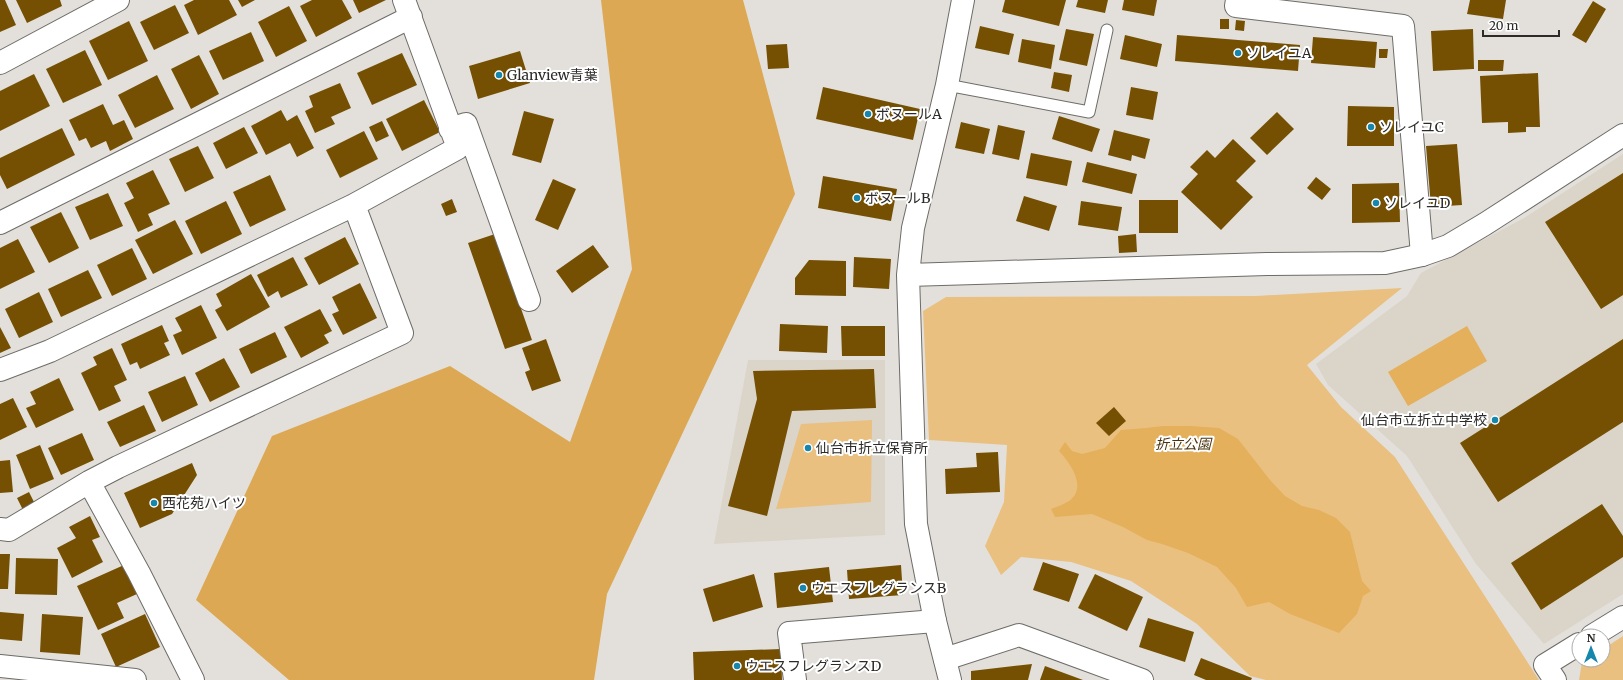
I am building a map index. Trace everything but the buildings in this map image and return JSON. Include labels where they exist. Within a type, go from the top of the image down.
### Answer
[{"type":"street","points":[[0,63],[118,0]]},
{"type":"street","points":[[950,680],[935,621],[916,524],[908,275],[913,228],[947,85],[963,0]]},
{"type":"street","points":[[1237,0],[1236,6],[1403,26],[1422,256]]},
{"type":"street","points":[[0,223],[408,9],[458,148],[354,205],[50,351],[0,370]]},
{"type":"street","points":[[450,129],[466,124],[529,300]]},
{"type":"street","points":[[908,275],[1259,264],[1385,263],[1422,256],[1448,246],[1485,224],[1623,135]]},
{"type":"street","points":[[0,529],[9,530],[89,482],[118,467],[402,333],[354,205]]},
{"type":"street","points":[[89,482],[139,573],[193,680]]},
{"type":"street","points":[[1605,628],[1623,617]]},
{"type":"street","points":[[796,680],[789,633],[935,621]]},
{"type":"street","points":[[945,659],[1019,635],[1142,680]]},
{"type":"street","points":[[1555,680],[1545,665],[1571,649]]},
{"type":"street","points":[[0,666],[135,680]]},
{"type":"lane","points":[[947,85],[1089,112],[1107,30]]},
{"type":"shaded area","points":[[601,0],[743,0],[795,194],[607,594],[594,680],[289,680],[196,600],[272,436],[450,366],[570,442],[632,269]]},
{"type":"shaded area","name":"仙台市立折立中学校","points":[[1623,154],[1623,594],[1544,644],[1476,564],[1407,456],[1328,385],[1316,364],[1407,296],[1421,273],[1524,218]]},
{"type":"shaded area","points":[[1467,326],[1487,361],[1408,406],[1388,372]]},
{"type":"shaded area","name":"仙台市折立保育所","points":[[748,360],[885,360],[885,535],[714,544]]},
{"type":"shaded area","points":[[1163,426],[1219,428],[1238,439],[1270,480],[1285,496],[1302,506],[1319,510],[1336,518],[1350,532],[1362,581],[1371,591],[1363,596],[1357,614],[1339,633],[1290,614],[1269,602],[1247,607],[1236,588],[1217,567],[1188,553],[1147,540],[1123,527],[1092,514],[1055,517],[1051,509],[1069,501],[1077,489],[1077,482],[1072,468],[1059,451],[1065,442],[1072,451],[1082,454],[1105,448],[1121,430]]},
{"type":"green space","name":"折立公園","points":[[1402,288],[1307,365],[1341,407],[1395,457],[1539,680],[1266,680],[1250,676],[1197,624],[1131,581],[1071,562],[1021,557],[1001,575],[985,546],[1004,502],[1007,445],[929,440],[923,311],[946,297],[1256,296]]},
{"type":"green space","points":[[872,420],[871,502],[776,509],[801,424]]},
{"type":"green space","points":[[1623,636],[1623,680],[1579,680],[1581,668],[1611,668],[1611,644]]},
{"type":"place","name":"ソレイユA","points":[[1238,53]]},
{"type":"place","name":"Glanview青葉","points":[[499,75]]},
{"type":"place","name":"ボヌールA","points":[[868,114]]},
{"type":"place","name":"ソレイユC","points":[[1371,127]]},
{"type":"place","name":"ボヌールB","points":[[857,198]]},
{"type":"place","name":"ソレイユD","points":[[1376,203]]},
{"type":"place","name":"仙台市立折立中学校","points":[[1495,420]]},
{"type":"place","name":"仙台市折立保育所","points":[[808,448]]},
{"type":"place","name":"西花苑ハイツ","points":[[154,503]]},
{"type":"place","name":"ウエスフレグランスB","points":[[803,588]]},
{"type":"place","name":"ウエスフレグランスD","points":[[737,666]]}]
